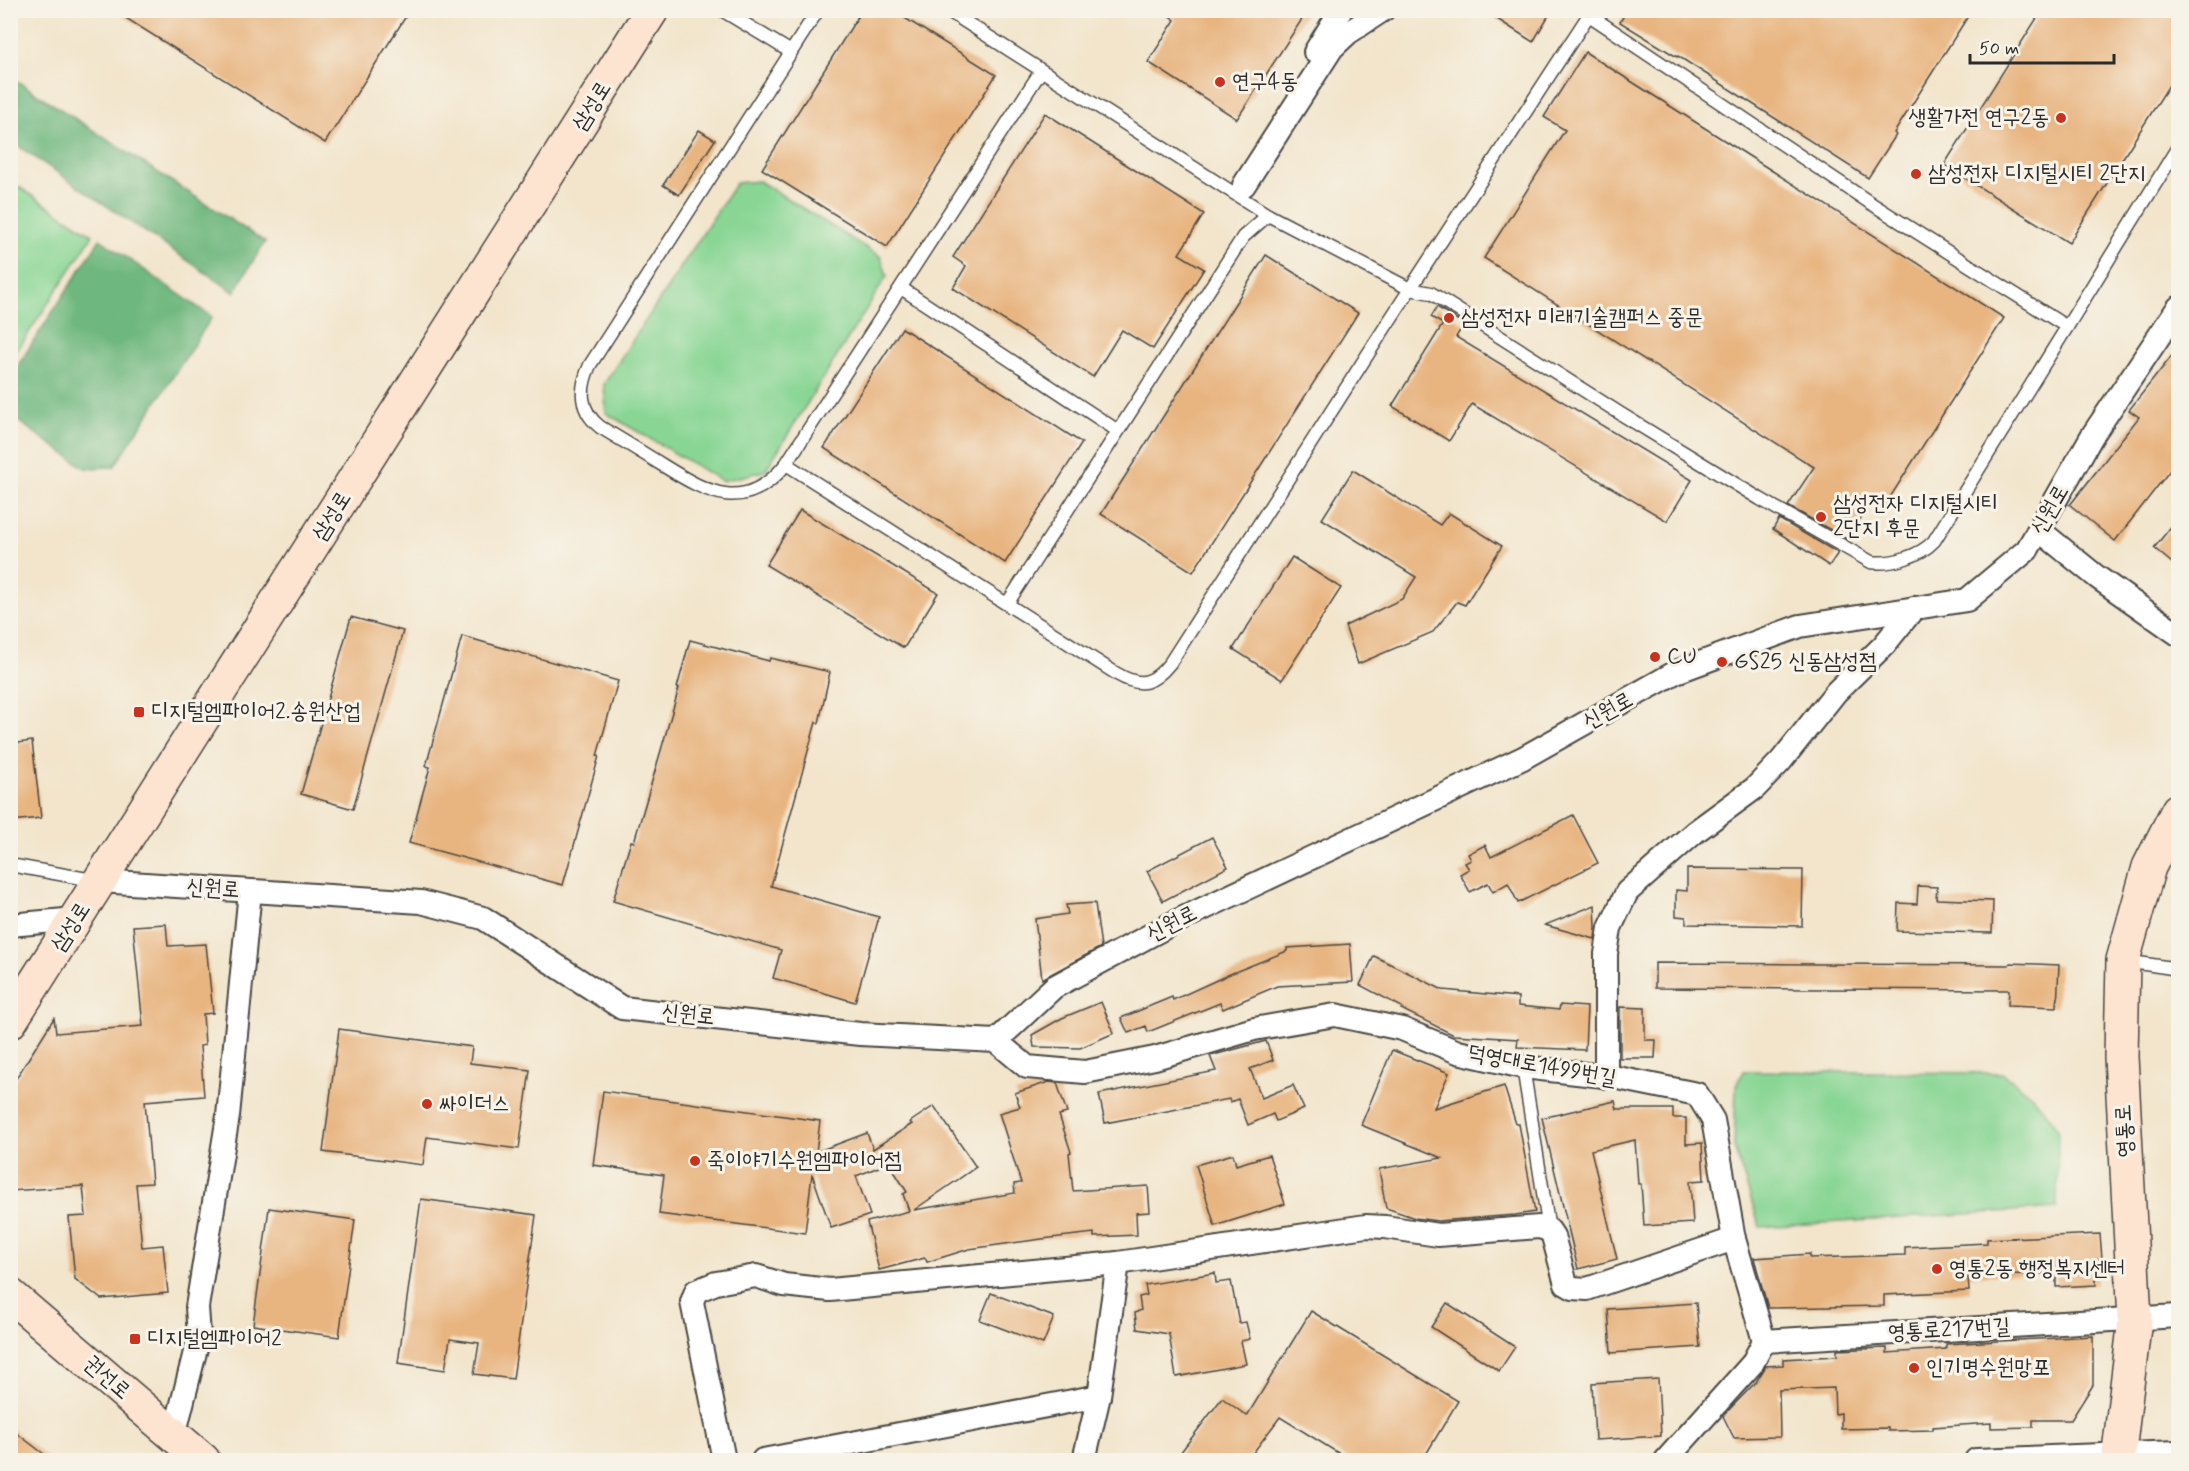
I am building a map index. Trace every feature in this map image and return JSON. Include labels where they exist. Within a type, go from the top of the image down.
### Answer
[{"type":"street","name":"삼성로","points":[[10,1022],[652,10]]},
{"type":"street","points":[[1341,10],[1239,182],[1332,48],[1348,33],[1383,10]]},
{"type":"street","name":"신원로","points":[[100,881],[421,903],[483,918],[622,1008],[860,1034],[996,1041],[1054,987],[1174,922],[1523,758],[1676,672],[1800,626],[1967,600],[2027,550],[2092,436],[2178,308]]},
{"type":"street","points":[[2039,530],[2097,577],[2178,634]]},
{"type":"street","points":[[1606,1077],[1606,954],[1610,928],[1627,892],[1695,832],[1755,788],[1781,761],[1836,692],[1884,645],[1914,608]]},
{"type":"street","name":"영통로","points":[[2118,1457],[2135,1319],[2121,1057],[2123,960],[2149,867],[2178,810]]},
{"type":"street","points":[[174,1436],[199,1336],[197,1307],[228,1116],[250,891]]},
{"type":"street","points":[[10,925],[76,919]]},
{"type":"street","name":"덕영대로1499번길","points":[[996,1041],[1027,1067],[1085,1072],[1155,1058],[1254,1029],[1335,1015],[1402,1029],[1458,1052],[1523,1067],[1606,1077],[1697,1094],[1713,1120],[1734,1239],[1764,1341]]},
{"type":"street","points":[[724,1461],[692,1302],[696,1291],[716,1283],[756,1276],[784,1285],[830,1290],[1118,1263],[1366,1226],[1438,1235],[1539,1227],[1549,1230],[1553,1236],[1566,1284],[1573,1288],[1587,1289],[1734,1239]]},
{"type":"street","points":[[1084,1461],[1099,1396],[1118,1263]]},
{"type":"street","name":"권선로","points":[[12,1297],[203,1461]]},
{"type":"street","name":"영통로217번길","points":[[1764,1341],[2178,1316]]},
{"type":"street","points":[[1666,1461],[1752,1364],[1764,1341]]},
{"type":"street","points":[[763,1461],[1099,1396]]},
{"type":"street","points":[[1976,1461],[2118,1457],[2178,1452]]},
{"type":"lane","points":[[722,10],[791,52]]},
{"type":"lane","points":[[818,10],[590,366],[584,381],[582,394],[589,416],[600,428],[705,490],[718,494],[730,495],[752,491],[771,480],[786,464],[1041,71]]},
{"type":"lane","points":[[947,10],[1268,215],[1410,289],[1431,293],[1760,499],[1865,559],[1879,563],[1921,552],[1934,541],[2178,147]]},
{"type":"lane","points":[[786,464],[1125,679],[1142,682],[1157,678],[1170,663],[1590,13],[1872,204],[2067,327]]},
{"type":"lane","points":[[1007,604],[1243,237],[1268,215]]},
{"type":"lane","points":[[900,288],[1118,431]]},
{"type":"lane","name":"신원로","points":[[10,866],[100,881]]},
{"type":"lane","points":[[2123,960],[2172,968],[2178,974]]},
{"type":"lane","points":[[1523,1067],[1549,1230]]},
{"type":"green space","points":[[11,77],[265,242],[234,292],[11,141]]},
{"type":"green space","points":[[759,181],[881,257],[887,276],[765,471],[722,481],[606,413],[604,384],[736,183]]},
{"type":"green space","points":[[11,182],[93,235],[11,360]]},
{"type":"green space","points":[[100,239],[212,317],[114,467],[85,468],[11,416],[11,376]]},
{"type":"green space","points":[[1743,1071],[2002,1073],[2032,1096],[2050,1117],[2058,1132],[2057,1208],[1760,1227],[1734,1147],[1736,1086]]},
{"type":"building","points":[[113,10],[410,10],[325,143]]},
{"type":"building","points":[[862,10],[892,10],[996,75],[887,247],[762,169]]},
{"type":"building","name":"연구4동","points":[[1161,10],[1308,10],[1237,119],[1148,62],[1175,20]]},
{"type":"building","points":[[1483,10],[1552,10],[1533,42]]},
{"type":"building","points":[[1627,10],[1972,10],[1868,178],[1678,56],[1620,22]]},
{"type":"building","name":"생활가전 연구2동","points":[[2042,10],[2178,10],[2178,71],[2069,243],[1944,165]]},
{"type":"building","points":[[1585,52],[2004,318],[1882,510],[1870,504],[1847,539],[1788,506],[1814,467],[1484,258],[1565,130],[1544,117]]},
{"type":"building","points":[[1045,113],[1204,214],[1179,254],[1204,269],[1153,349],[1122,330],[1093,377],[953,288],[966,266],[953,257]]},
{"type":"building","points":[[699,130],[715,140],[679,195],[663,185]]},
{"type":"building","points":[[1266,255],[1358,313],[1193,572],[1101,514]]},
{"type":"building","points":[[1437,307],[1464,324],[1456,337],[1692,480],[1667,521],[1472,404],[1449,441],[1392,406],[1443,324],[1431,317]]},
{"type":"building","points":[[902,328],[1082,443],[1005,563],[824,448]]},
{"type":"building","points":[[2178,348],[2178,460],[2115,541],[2070,505],[2139,417],[2129,410]]},
{"type":"building","points":[[1353,470],[1440,525],[1449,513],[1502,546],[1465,605],[1457,602],[1433,632],[1358,664],[1345,626],[1402,599],[1416,577],[1322,519]]},
{"type":"building","points":[[800,510],[938,593],[904,648],[766,565]]},
{"type":"building","points":[[2178,518],[2178,568],[2154,548]]},
{"type":"building","points":[[1779,519],[1838,553],[1829,566],[1773,529]]},
{"type":"building","points":[[1292,557],[1341,588],[1282,680],[1233,649]]},
{"type":"building","points":[[351,617],[403,631],[353,809],[301,794]]},
{"type":"building","points":[[462,636],[618,681],[563,885],[409,843],[430,767],[426,766]]},
{"type":"building","points":[[690,640],[769,661],[770,658],[830,672],[819,723],[816,722],[771,886],[879,917],[855,1002],[773,978],[781,950],[613,901],[631,841],[634,842],[655,771]]},
{"type":"building","points":[[32,741],[41,818],[10,821],[10,744]]},
{"type":"building","points":[[1573,815],[1598,863],[1518,903],[1508,883],[1493,892],[1488,883],[1470,892],[1460,874],[1469,869],[1465,863],[1471,860],[1468,854],[1485,845],[1491,857]]},
{"type":"building","points":[[1212,837],[1228,867],[1163,901],[1147,871]]},
{"type":"building","points":[[1687,869],[1803,870],[1802,926],[1686,924],[1686,917],[1676,916],[1676,890],[1687,891]]},
{"type":"building","points":[[1918,886],[1937,887],[1936,899],[1993,901],[1992,933],[1897,931],[1898,903],[1917,904]]},
{"type":"building","points":[[1095,903],[1101,947],[1042,979],[1035,919],[1068,914],[1066,905]]},
{"type":"building","points":[[1595,905],[1595,939],[1545,925]]},
{"type":"building","points":[[166,924],[168,946],[206,944],[213,1013],[203,1014],[205,1045],[200,1046],[204,1096],[145,1101],[152,1183],[136,1184],[142,1247],[163,1245],[168,1293],[101,1299],[75,1279],[69,1217],[86,1216],[83,1186],[10,1191],[10,1088],[54,1018],[56,1033],[143,1026],[133,926]]},
{"type":"building","points":[[1350,944],[1353,982],[1277,986],[1223,1009],[1220,1003],[1148,1032],[1146,1026],[1128,1033],[1121,1018],[1172,997],[1173,1000],[1287,951],[1287,948]]},
{"type":"building","points":[[1374,956],[1443,990],[1518,997],[1518,1006],[1559,1010],[1560,1005],[1587,1007],[1585,1050],[1517,1047],[1518,1039],[1454,1035],[1401,1009],[1402,1007],[1360,985]]},
{"type":"building","points":[[1655,963],[2059,965],[2057,1007],[2008,1005],[2009,990],[1655,988]]},
{"type":"building","points":[[1101,1002],[1114,1033],[1080,1048],[1034,1047],[1032,1035],[1062,1018]]},
{"type":"building","points":[[1620,1007],[1645,1008],[1645,1040],[1656,1040],[1655,1058],[1620,1058]]},
{"type":"building","name":"싸이더스","points":[[339,1029],[472,1047],[470,1063],[530,1070],[519,1149],[427,1137],[423,1165],[323,1152]]},
{"type":"building","points":[[1266,1041],[1273,1060],[1250,1069],[1262,1098],[1293,1085],[1304,1109],[1276,1121],[1273,1114],[1248,1125],[1238,1099],[1230,1102],[1229,1099],[1105,1123],[1099,1094],[1216,1071],[1210,1056]]},
{"type":"building","points":[[1392,1050],[1449,1073],[1434,1108],[1504,1086],[1516,1124],[1519,1124],[1535,1212],[1438,1221],[1415,1218],[1386,1208],[1379,1169],[1442,1158],[1361,1125]]},
{"type":"building","points":[[1049,1082],[1057,1083],[1067,1113],[1059,1115],[1071,1152],[1069,1153],[1073,1191],[1148,1186],[1150,1212],[1136,1213],[1137,1235],[1094,1237],[1094,1233],[1042,1239],[969,1249],[927,1262],[925,1258],[879,1270],[867,1222],[909,1211],[903,1194],[907,1192],[889,1163],[856,1176],[870,1215],[831,1228],[812,1174],[805,1233],[659,1214],[664,1175],[593,1165],[603,1091],[820,1121],[816,1152],[867,1133],[873,1149],[912,1124],[910,1122],[934,1106],[976,1167],[914,1210],[1015,1193],[1014,1184],[1021,1183],[999,1113],[1020,1107],[1015,1093]]},
{"type":"building","points":[[1615,1101],[1617,1109],[1673,1109],[1673,1118],[1686,1118],[1686,1144],[1702,1143],[1704,1180],[1690,1181],[1693,1223],[1644,1226],[1635,1140],[1591,1150],[1617,1259],[1578,1269],[1542,1118]]},
{"type":"building","points":[[1233,1154],[1236,1165],[1269,1155],[1285,1204],[1215,1226],[1196,1165]]},
{"type":"building","points":[[421,1199],[536,1215],[513,1379],[474,1374],[479,1343],[450,1339],[445,1370],[398,1363]]},
{"type":"building","points":[[269,1208],[355,1220],[339,1337],[253,1325]]},
{"type":"building","points":[[2100,1234],[2102,1259],[2095,1259],[2096,1285],[2056,1287],[2056,1273],[1968,1276],[1969,1291],[1884,1295],[1884,1306],[1768,1308],[1754,1258],[1810,1254],[1810,1258],[1905,1255],[1905,1247],[1987,1243],[1987,1239]]},
{"type":"building","points":[[1215,1273],[1216,1283],[1231,1281],[1239,1323],[1246,1322],[1250,1339],[1241,1341],[1246,1364],[1176,1377],[1169,1334],[1137,1329],[1135,1313],[1141,1310],[1139,1297],[1147,1295],[1145,1285]]},
{"type":"building","points":[[991,1293],[1054,1317],[1043,1344],[980,1320]]},
{"type":"building","points":[[1447,1303],[1515,1347],[1499,1371],[1431,1327]]},
{"type":"building","points":[[1696,1303],[1700,1347],[1611,1353],[1608,1309]]},
{"type":"building","points":[[1311,1311],[1458,1401],[1422,1461],[1351,1461],[1280,1417],[1247,1461],[1174,1461],[1222,1398],[1247,1416]]},
{"type":"building","points":[[2093,1336],[2093,1385],[2071,1420],[2033,1420],[2033,1427],[1991,1428],[1991,1423],[1933,1427],[1933,1430],[1841,1429],[1841,1413],[1835,1414],[1834,1388],[1779,1390],[1780,1437],[1734,1438],[1723,1416],[1756,1382],[1766,1366],[1783,1365],[1783,1359],[1837,1356],[1837,1350],[1887,1348],[1887,1353],[1946,1349],[1946,1344]]},
{"type":"building","points":[[1658,1379],[1661,1436],[1595,1440],[1592,1383]]},
{"type":"building","points":[[10,1428],[53,1461],[10,1461]]},
{"type":"place","name":"연구4동","points":[[1220,82]]},
{"type":"place","name":"생활가전 연구2동","points":[[2061,118]]},
{"type":"place","name":"삼성전자 디지털시티 2단지","points":[[1916,174]]},
{"type":"place","name":"삼성전자 미래기술캠퍼스 중문","points":[[1449,318]]},
{"type":"place","name":"삼성전자 디지털시티 2단지 후문","points":[[1821,517]]},
{"type":"place","name":"CU","points":[[1655,657]]},
{"type":"place","name":"GS25 신동삼성점","points":[[1722,662]]},
{"type":"place","name":"디지털엠파이어2.송원산업","points":[[139,712]]},
{"type":"place","name":"싸이더스","points":[[427,1104]]},
{"type":"place","name":"죽이야기수원엠파이어점","points":[[695,1161]]},
{"type":"place","name":"영통2동 행정복지센터","points":[[1937,1269]]},
{"type":"place","name":"디지털엠파이어2","points":[[135,1339]]},
{"type":"place","name":"인기명수원망포","points":[[1914,1368]]}]
